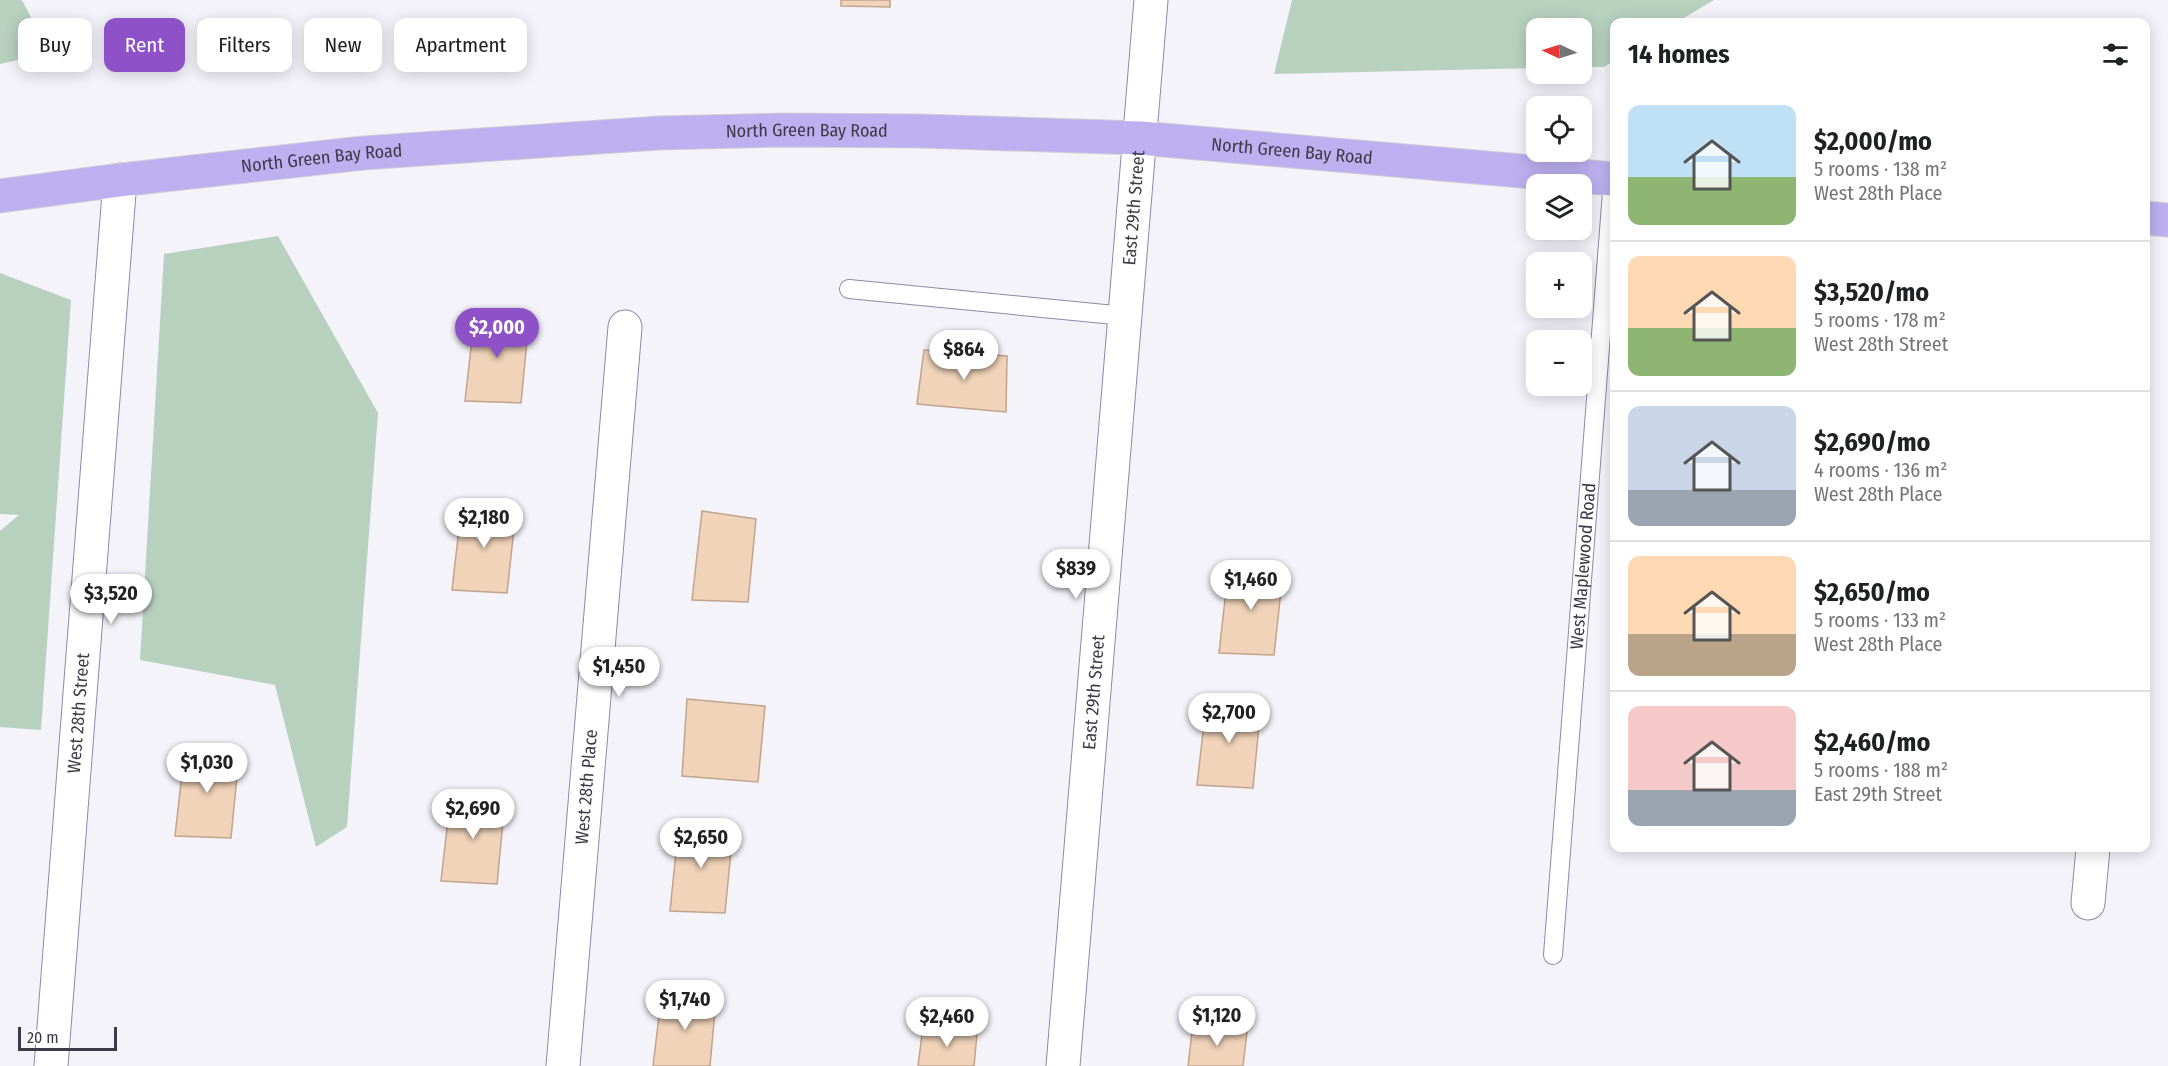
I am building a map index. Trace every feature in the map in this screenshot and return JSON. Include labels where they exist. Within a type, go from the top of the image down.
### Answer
[{"type":"main road","name":"North Green Bay Road","points":[[0,196],[363,153],[659,133],[908,131],[1140,138],[1610,179]]},
{"type":"main road","points":[[2150,218],[2168,220]]},
{"type":"street","name":"East 29th Street","points":[[1064,1066],[1151,0]]},
{"type":"street","name":"West 28th Street","points":[[51,1066],[120,180]]},
{"type":"street","name":"West 28th Place","points":[[563,1066],[625,327]]},
{"type":"street","points":[[2088,903],[2093,852]]},
{"type":"lane","name":"West Maplewood Road","points":[[1553,955],[1610,230]]},
{"type":"lane","points":[[849,289],[1125,316]]},
{"type":"green space","points":[[0,0],[21,0],[31,18],[18,18],[18,60],[0,64]]},
{"type":"green space","points":[[1292,0],[1714,0],[1684,18],[1610,18],[1610,63],[1604,67],[1592,67],[1592,18],[1526,18],[1526,68],[1274,74]]},
{"type":"green space","points":[[278,236],[378,413],[347,827],[316,847],[275,685],[140,660],[164,254]]},
{"type":"green space","points":[[0,273],[71,300],[41,730],[0,727],[0,531],[19,515],[0,514]]},
{"type":"building","points":[[841,0],[890,0],[890,7],[841,6]]},
{"type":"building","points":[[475,312],[529,320],[521,403],[465,401]]},
{"type":"building","points":[[924,350],[1007,356],[1006,412],[917,404]]},
{"type":"building","points":[[462,502],[516,510],[507,593],[452,590]]},
{"type":"building","points":[[702,511],[756,519],[748,602],[692,600]]},
{"type":"building","points":[[1229,564],[1283,572],[1274,655],[1219,653]]},
{"type":"building","points":[[1207,697],[1261,704],[1253,788],[1197,785]]},
{"type":"building","points":[[687,699],[765,706],[758,782],[682,776]]},
{"type":"building","points":[[185,747],[239,755],[231,838],[175,836]]},
{"type":"building","points":[[451,793],[505,801],[497,884],[441,881]]},
{"type":"building","points":[[679,822],[733,830],[725,913],[670,911]]},
{"type":"building","points":[[662,991],[716,999],[710,1066],[653,1066]]},
{"type":"building","points":[[1193,1024],[1247,1032],[1243,1066],[1188,1066]]},
{"type":"building","points":[[923,1026],[977,1034],[974,1066],[918,1066]]}]
